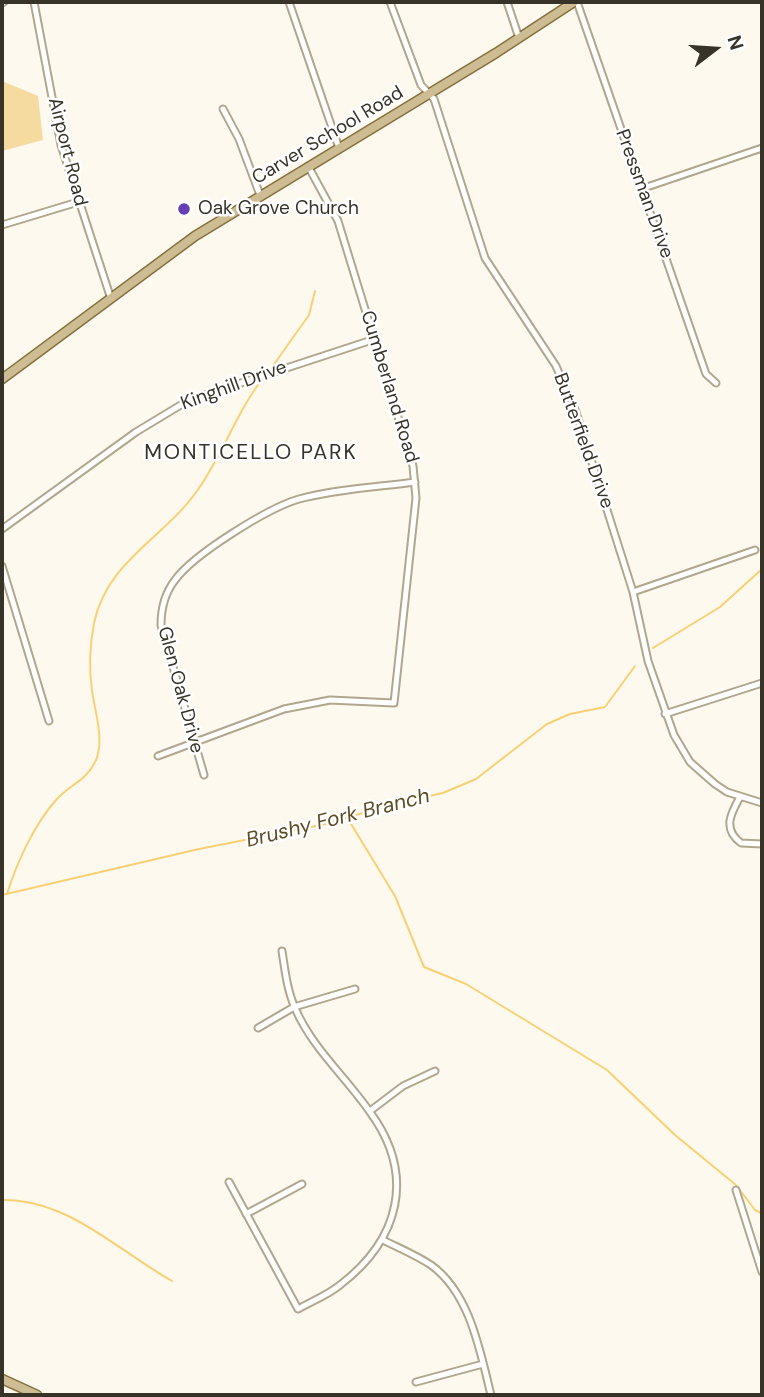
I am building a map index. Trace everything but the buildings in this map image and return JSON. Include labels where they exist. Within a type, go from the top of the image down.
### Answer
[{"type":"main road","name":"Carver School Road","points":[[2,379],[195,236],[576,2]]},
{"type":"main road","points":[[2,1379],[37,1395]]},
{"type":"street","name":"Airport Road","points":[[34,2],[61,145],[111,299]]},
{"type":"street","points":[[289,2],[339,148]]},
{"type":"street","name":"Butterfield Drive","points":[[390,2],[421,85],[431,92],[485,258],[505,293],[543,344],[571,400],[633,592],[648,661],[665,714],[690,762],[715,784],[740,797],[762,803]]},
{"type":"street","points":[[507,2],[519,38]]},
{"type":"street","name":"Pressman Drive","points":[[576,2],[641,189],[667,253],[706,374],[716,383]]},
{"type":"street","points":[[223,109],[260,195]]},
{"type":"street","points":[[641,189],[762,149]]},
{"type":"street","name":"Cumberland Road","points":[[194,744],[272,713],[309,704],[355,699],[394,703],[415,482],[406,440],[338,221],[308,166]]},
{"type":"street","points":[[2,225],[78,202]]},
{"type":"street","name":"Kinghill Drive","points":[[2,529],[136,432],[189,400],[375,340]]},
{"type":"street","name":"Glen Oak Drive","points":[[204,775],[160,625],[166,596],[179,574],[278,506],[316,495],[415,482]]},
{"type":"street","points":[[633,592],[755,550]]},
{"type":"street","points":[[2,566],[49,721]]},
{"type":"street","points":[[665,714],[762,683]]},
{"type":"street","points":[[158,756],[194,744]]},
{"type":"street","points":[[740,797],[729,818],[732,832],[741,842],[762,844]]},
{"type":"street","points":[[229,1182],[298,1309],[338,1287],[364,1265],[383,1240],[395,1206],[396,1167],[387,1140],[370,1111],[328,1060],[294,1007],[282,951]]},
{"type":"street","points":[[258,1028],[294,1007],[355,989]]},
{"type":"street","points":[[370,1111],[403,1086],[435,1071]]},
{"type":"street","points":[[246,1214],[302,1184]]},
{"type":"street","points":[[736,1191],[762,1272]]},
{"type":"street","points":[[383,1240],[430,1265],[451,1284],[466,1313],[491,1395]]},
{"type":"street","points":[[416,1382],[483,1364]]},
{"type":"shaded area","points":[[2,81],[38,96],[43,140],[2,151]]},
{"type":"waterway","points":[[270,370],[309,315],[315,291]]},
{"type":"waterway","points":[[7,894],[21,857],[40,821],[60,795],[86,775],[97,756],[99,728],[91,683],[90,657],[94,623],[101,601],[124,566],[184,508],[197,491],[245,405],[264,377]]},
{"type":"waterway","name":"Brushy Fork Branch","points":[[653,648],[720,607],[762,569]]},
{"type":"waterway","name":"Brushy Fork Branch","points":[[2,895],[199,849],[326,824],[396,803],[443,793],[476,779],[547,724],[570,714],[605,707],[635,666]]},
{"type":"waterway","points":[[348,819],[395,896],[424,967],[466,984],[607,1070],[675,1135],[736,1185],[755,1210],[761,1213]]},
{"type":"waterway","points":[[2,1200],[26,1202],[70,1217],[172,1281]]},
{"type":"place","name":"Oak Grove Church","points":[[184,209]]},
{"type":"district","name":"MONTICELLO PARK","points":[[251,453]]}]
